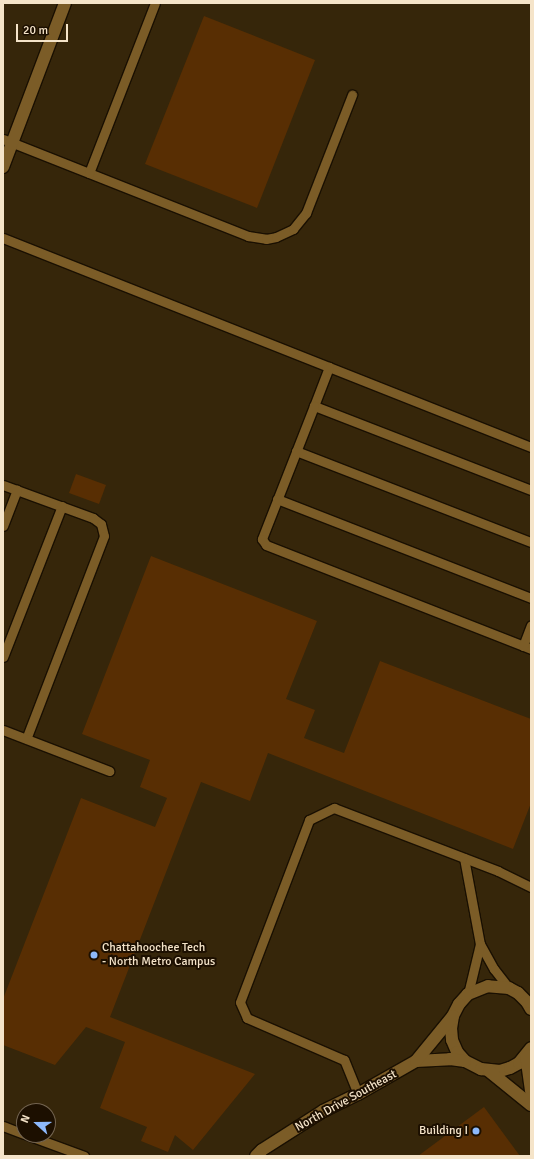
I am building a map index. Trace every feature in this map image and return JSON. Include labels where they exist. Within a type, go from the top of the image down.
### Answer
[{"type":"street","points":[[3,167],[8,141],[65,3]]},
{"type":"street","points":[[468,994],[488,986],[531,994]]},
{"type":"street","points":[[513,991],[527,1002],[531,1009]]},
{"type":"street","name":"North Drive Southeast","points":[[256,1156],[262,1150],[323,1111],[358,1094],[416,1061],[453,1016],[459,1004],[468,994]]},
{"type":"street","points":[[453,1016],[451,1028],[452,1040],[457,1052],[466,1061],[480,1069],[500,1071],[510,1068],[519,1063],[529,1052]]},
{"type":"street","points":[[529,1052],[531,1092]]},
{"type":"street","name":"North Drive Southeast","points":[[416,1061],[450,1059],[466,1061]]},
{"type":"street","points":[[489,1071],[531,1105]]},
{"type":"lane","points":[[89,173],[155,3]]},
{"type":"lane","points":[[8,141],[248,236],[266,239],[276,237],[293,229],[306,213],[352,95]]},
{"type":"lane","points":[[3,238],[531,447]]},
{"type":"lane","points":[[329,367],[263,533],[262,539],[266,545],[527,648],[531,625]]},
{"type":"lane","points":[[314,406],[531,490]]},
{"type":"lane","points":[[296,451],[531,542]]},
{"type":"lane","points":[[3,485],[93,518],[100,524],[104,536],[26,739]]},
{"type":"lane","points":[[3,526],[17,490]]},
{"type":"lane","points":[[277,499],[531,598]]},
{"type":"lane","points":[[3,657],[62,506]]},
{"type":"lane","points":[[3,730],[109,771]]},
{"type":"lane","points":[[358,1094],[344,1060],[247,1018],[240,1002],[309,820],[334,808],[498,871],[531,887]]},
{"type":"lane","points":[[464,858],[480,944],[494,969],[513,991]]},
{"type":"lane","points":[[468,994],[480,944]]},
{"type":"lane","points":[[3,1126],[16,1131]]},
{"type":"lane","points":[[49,1143],[84,1156]]},
{"type":"building","points":[[204,16],[315,60],[257,208],[145,164]]},
{"type":"building","points":[[76,474],[106,485],[99,504],[69,493]]},
{"type":"building","points":[[151,556],[317,621],[286,699],[315,710],[304,738],[344,753],[380,661],[531,719],[531,803],[513,849],[268,753],[250,801],[201,782],[110,1017],[255,1074],[193,1150],[175,1135],[168,1152],[141,1141],[147,1127],[100,1108],[125,1042],[86,1027],[55,1065],[3,1045],[3,999],[81,798],[155,827],[167,798],[140,787],[150,760],[82,734]]},
{"type":"building","name":"Building I","points":[[484,1107],[520,1156],[418,1156]]},
{"type":"place","name":"Chattahoochee Tech - North Metro Campus","points":[[94,955]]},
{"type":"place","name":"Building I","points":[[476,1131]]}]
